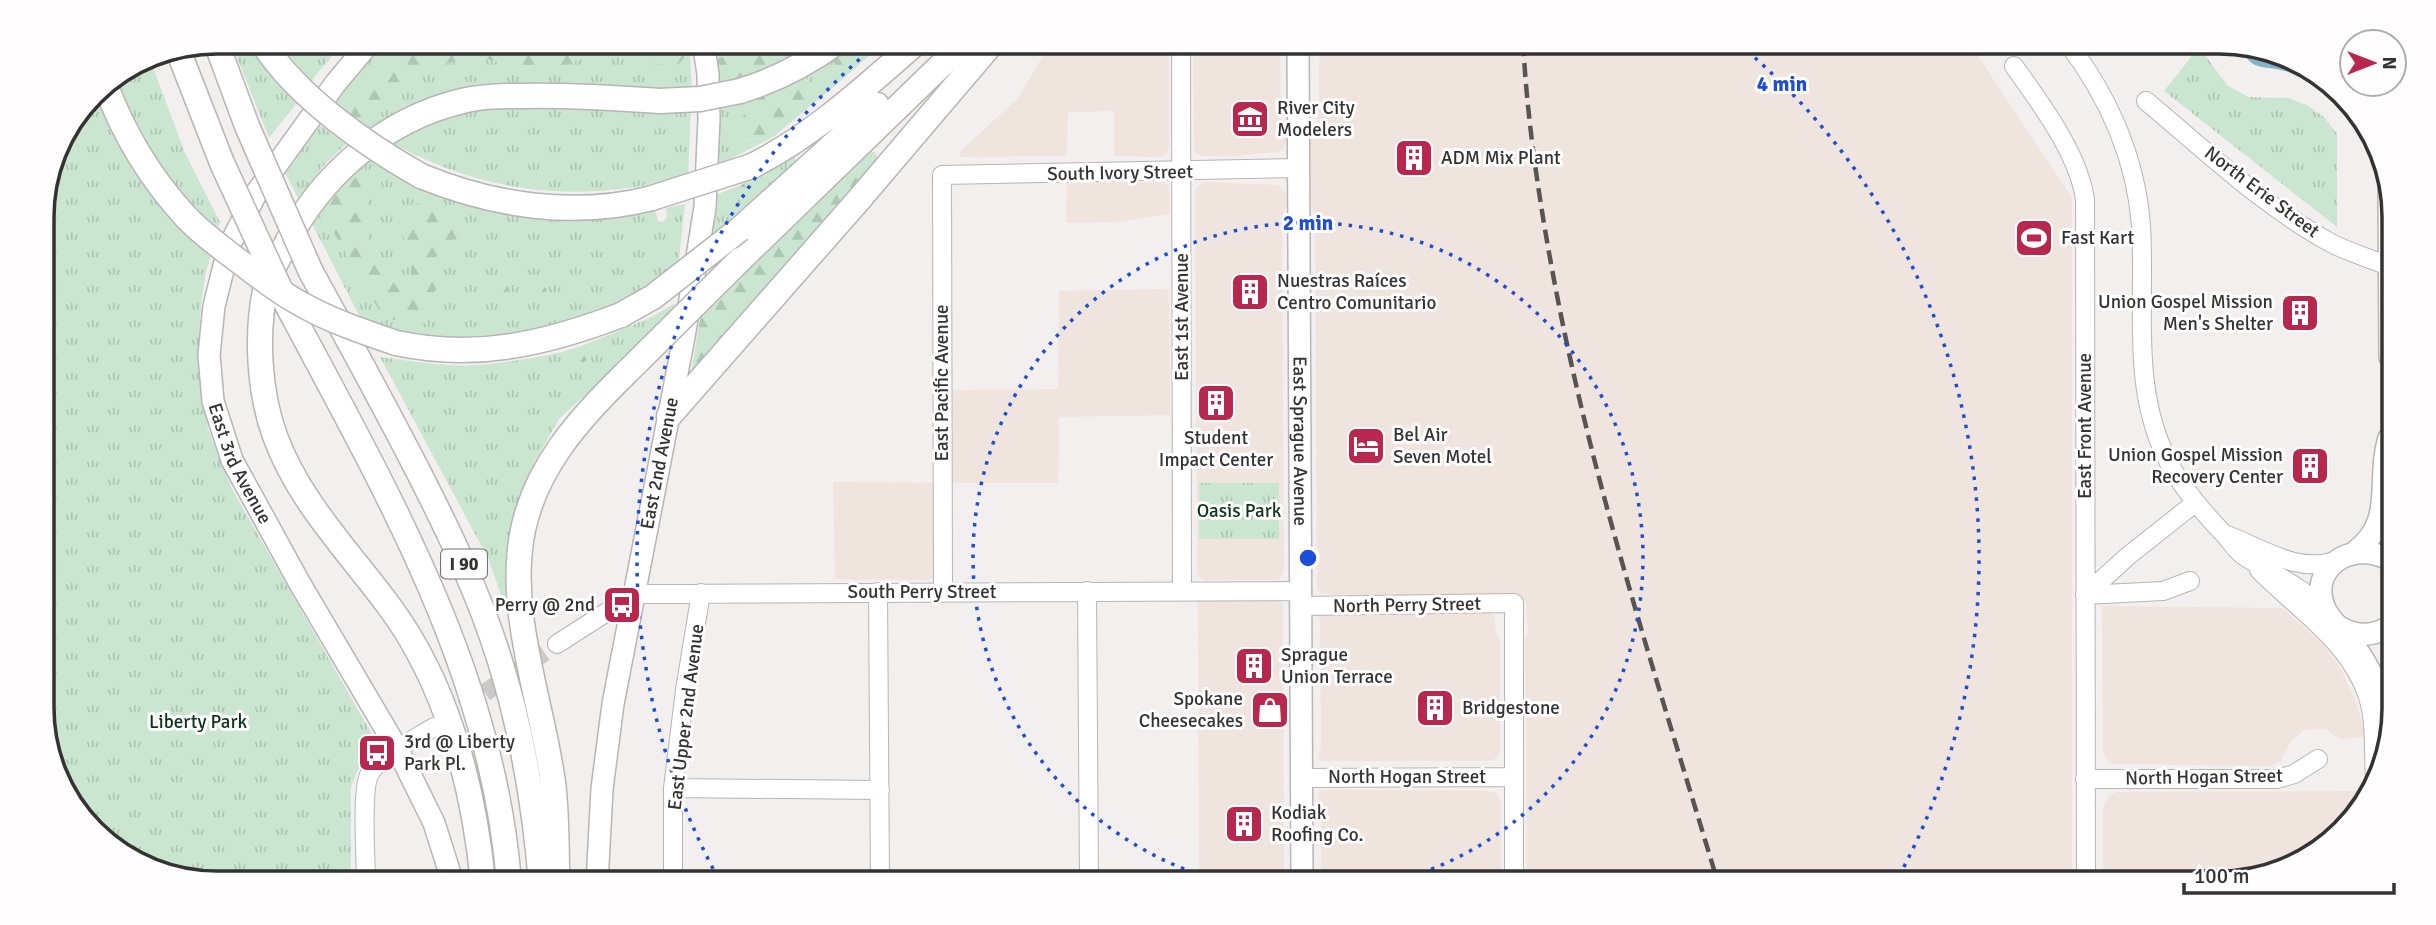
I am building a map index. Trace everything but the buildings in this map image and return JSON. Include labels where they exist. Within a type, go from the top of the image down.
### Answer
[{"type":"highway","name":"I 90","points":[[221,55],[247,126],[311,272],[379,395],[446,527],[481,606],[509,692],[525,761],[539,871]]},
{"type":"highway","points":[[273,55],[303,90],[345,127],[382,154],[421,176],[445,186],[499,201],[544,207],[606,208],[652,198],[752,166],[824,121],[902,55]]},
{"type":"highway","points":[[481,871],[468,793],[449,722],[437,691],[390,606],[299,486],[274,434],[263,380],[261,352],[261,319],[266,287],[293,230],[325,185],[354,157],[407,120],[429,110],[464,100],[499,96],[660,101],[700,99],[766,83],[816,55]]},
{"type":"highway","points":[[109,96],[146,165],[179,209],[204,234],[264,280],[300,304],[358,330],[396,343],[456,351],[535,343],[621,315],[653,297],[740,229],[933,55]]},
{"type":"highway","points":[[557,871],[553,782],[520,603],[520,549],[523,527],[532,500],[558,449],[594,405],[952,55]]},
{"type":"highway","points":[[669,416],[982,55]]},
{"type":"highway","name":"I 90","points":[[181,58],[222,163],[284,299],[377,473],[428,579],[452,637],[491,764],[508,871]]},
{"type":"main road","name":"East Sprague Avenue","points":[[1298,54],[1302,870]]},
{"type":"main road","points":[[1297,76],[1303,54]]},
{"type":"main road","name":"East 3rd Avenue","points":[[359,55],[257,192],[229,246],[214,306],[209,355],[213,401],[232,460],[299,582],[398,750],[434,823],[449,871]]},
{"type":"main road","name":"East 2nd Avenue","points":[[598,871],[604,768],[613,704],[684,337],[705,207],[709,118],[705,55]]},
{"type":"main road","points":[[2382,496],[2381,516],[2374,534],[2330,567],[2321,593],[2332,619],[2361,653],[2378,691],[2382,710]]},
{"type":"main road","points":[[2346,556],[2382,556]]},
{"type":"main road","points":[[2332,619],[2362,635],[2382,630]]},
{"type":"street","points":[[2076,54],[2106,102],[2131,167],[2141,224],[2141,346],[2146,394],[2153,426],[2164,452],[2195,503],[2236,550],[2296,586],[2332,619]]},
{"type":"street","name":"East 1st Avenue","points":[[1181,55],[1182,591]]},
{"type":"street","name":"East Front Avenue","points":[[2014,66],[2063,142],[2084,191],[2086,870]]},
{"type":"street","name":"North Erie Street","points":[[2146,101],[2257,192],[2306,228],[2335,245],[2382,264]]},
{"type":"street","name":"South Ivory Street","points":[[942,175],[1298,168]]},
{"type":"street","name":"East Pacific Avenue","points":[[942,175],[943,592]]},
{"type":"street","points":[[2085,595],[2195,503]]},
{"type":"street","points":[[2224,534],[2294,562],[2320,565],[2346,556]]},
{"type":"street","points":[[2247,558],[2274,586],[2314,619],[2353,667],[2370,706],[2374,758]]},
{"type":"street","points":[[2085,595],[2163,591],[2190,581]]},
{"type":"street","points":[[1087,591],[1088,871]]},
{"type":"street","name":"South Perry Street","points":[[635,594],[1182,591],[1300,599]]},
{"type":"street","points":[[878,592],[880,871]]},
{"type":"street","name":"East Upper 2nd Avenue","points":[[673,871],[673,788],[701,593]]},
{"type":"street","points":[[557,644],[635,594]]},
{"type":"street","name":"North Perry Street","points":[[1300,599],[1514,603],[1513,777]]},
{"type":"street","points":[[366,871],[366,790],[369,775],[376,766],[434,727]]},
{"type":"street","name":"North Hogan Street","points":[[2085,779],[2277,779],[2294,774],[2318,759]]},
{"type":"street","points":[[1513,777],[1514,870]]},
{"type":"street","name":"North Hogan Street","points":[[1301,778],[1513,777]]},
{"type":"street","points":[[673,788],[880,790]]},
{"type":"shaded area","points":[[1280,54],[1281,117],[1287,139],[1283,149],[1277,152],[1233,156],[1201,156],[1196,154],[1193,55]]},
{"type":"shaded area","points":[[1320,54],[1977,54],[2072,198],[2072,870],[1527,870],[1526,602],[1519,598],[1322,594],[1317,589],[1315,215],[1311,203],[1310,134],[1318,121]]},
{"type":"shaded area","points":[[1044,55],[1169,55],[1169,147],[1166,154],[1160,157],[1114,156],[1114,111],[1068,112],[1067,156],[960,157],[960,152],[1018,98]]},
{"type":"shaded area","points":[[1067,182],[1163,182],[1169,187],[1170,214],[1116,222],[1066,223]]},
{"type":"shaded area","points":[[1203,182],[1278,185],[1286,194],[1287,205],[1282,217],[1284,570],[1281,578],[1277,580],[1205,580],[1199,577],[1197,572],[1195,190]]},
{"type":"shaded area","points":[[1169,289],[1170,415],[1059,417],[1058,483],[953,483],[953,390],[1058,389],[1059,291]]},
{"type":"shaded area","points":[[833,482],[935,483],[933,578],[835,579]]},
{"type":"shaded area","points":[[1198,599],[1277,600],[1283,604],[1284,870],[1199,871]]},
{"type":"shaded area","points":[[2102,606],[2282,608],[2323,645],[2340,667],[2358,707],[2365,737],[2340,739],[2325,729],[2304,730],[2291,741],[2280,762],[2270,766],[2114,764],[2106,758],[2103,750]]},
{"type":"shaded area","name":"Bridgestone","points":[[1317,614],[1494,614],[1496,633],[1500,641],[1500,750],[1497,758],[1489,761],[1318,759],[1321,746],[1320,622]]},
{"type":"shaded area","points":[[1320,790],[1490,791],[1497,794],[1501,801],[1501,870],[1321,870],[1321,806],[1318,799]]},
{"type":"shaded area","points":[[2359,791],[2334,823],[2318,837],[2291,854],[2271,862],[2229,870],[2103,870],[2103,808],[2109,795],[2117,792]]},
{"type":"green space","points":[[2193,54],[2205,54],[2227,85],[2248,97],[2288,98],[2307,105],[2324,117],[2337,134],[2337,227],[2164,91]]},
{"type":"green space","points":[[236,55],[258,55],[297,103],[269,138]]},
{"type":"green space","points":[[287,55],[333,55],[310,82]]},
{"type":"green space","points":[[373,55],[396,55],[342,112],[334,105]]},
{"type":"green space","points":[[396,55],[588,55],[563,67],[524,69],[487,59],[427,65],[398,99],[375,103],[357,124],[342,112]]},
{"type":"green space","points":[[587,55],[647,55],[649,62],[677,66],[690,55],[692,90],[457,90],[427,99],[366,131],[357,124],[375,103],[398,99],[427,65],[487,59],[524,69]]},
{"type":"green space","points":[[647,55],[687,55],[677,66],[649,63]]},
{"type":"green space","points":[[732,55],[794,55],[752,76],[719,84],[718,58]]},
{"type":"green space","points":[[835,55],[870,55],[843,79],[831,58]]},
{"type":"green space","points":[[831,58],[843,79],[819,99],[805,76]]},
{"type":"green space","name":"Liberty Park","points":[[153,68],[185,153],[220,222],[206,272],[201,304],[198,360],[208,429],[233,491],[377,743],[360,765],[351,787],[351,871],[196,869],[145,854],[110,830],[95,815],[71,780],[57,739],[54,707],[56,196],[67,155],[88,118],[110,95]]},
{"type":"green space","points":[[805,76],[819,99],[773,137],[742,140],[734,131],[748,109],[750,98]]},
{"type":"green space","points":[[750,98],[743,140],[773,137],[715,167],[719,105]]},
{"type":"green space","points":[[458,107],[691,108],[688,176],[608,190],[569,192],[532,189],[495,183],[458,172],[383,138]]},
{"type":"green space","points":[[320,125],[346,144],[325,164],[298,198],[283,169]]},
{"type":"green space","points":[[870,152],[875,152],[878,159],[860,183],[691,373],[701,313]]},
{"type":"green space","points":[[362,155],[406,179],[597,218],[655,210],[658,221],[663,222],[667,217],[666,208],[685,204],[678,268],[619,302],[561,325],[531,332],[466,338],[414,335],[363,323],[308,216]],"holes":[[[369,196],[364,230],[395,284],[411,278],[411,256],[417,326],[383,317],[330,225],[314,216]]]},
{"type":"green space","points":[[791,156],[796,159],[795,166],[769,189],[763,172]]},
{"type":"green space","points":[[372,172],[379,185],[369,197],[364,230],[395,284],[411,277],[411,256],[398,224],[420,201],[453,209],[461,235],[434,258],[444,285],[421,300],[425,323],[417,326],[383,317],[330,226],[314,215],[343,178]]},
{"type":"green space","points":[[763,172],[769,189],[742,214],[741,185]]},
{"type":"green space","points":[[741,185],[742,214],[708,244],[713,196]]},
{"type":"green space","points":[[497,275],[509,289],[500,301],[485,297],[486,280]]},
{"type":"green space","points":[[538,280],[547,290],[538,300],[529,295],[529,286]]},
{"type":"green space","points":[[675,303],[674,314],[559,419],[534,463],[515,512],[508,565],[515,622],[509,618],[488,558],[380,357],[465,365],[509,362],[562,352],[581,365],[587,360],[579,347],[652,317]]},
{"type":"green space","points":[[579,347],[587,360],[581,365],[562,352]]},
{"type":"green space","name":"Oasis Park","points":[[1199,483],[1279,483],[1279,539],[1199,539]]},
{"type":"water","points":[[2246,57],[2271,63],[2305,80],[2288,72],[2254,64]]},
{"type":"tunnel","points":[[440,723],[557,644]]},
{"type":"railway","points":[[1524,54],[1541,204],[1566,338],[1584,416],[1625,573],[1714,870]]},
{"type":"place","name":"River City Modelers","points":[[1250,119]]},
{"type":"place","name":"ADM Mix Plant","points":[[1414,158]]},
{"type":"place","name":"Fast Kart","points":[[2034,238]]},
{"type":"place","name":"Nuestras Raíces Centro Comunitario","points":[[1250,292]]},
{"type":"place","name":"Union Gospel Mission Men's Shelter","points":[[2300,313]]},
{"type":"place","name":"Student Impact Center","points":[[1216,403]]},
{"type":"place","name":"Bel Air Seven Motel","points":[[1366,446]]},
{"type":"place","name":"Union Gospel Mission Recovery Center","points":[[2310,466]]},
{"type":"place","name":"Perry @ 2nd","points":[[622,605]]},
{"type":"place","name":"Sprague Union Terrace","points":[[1254,666]]},
{"type":"place","name":"Bridgestone","points":[[1435,708]]},
{"type":"place","name":"Spokane Cheesecakes","points":[[1270,710]]},
{"type":"place","name":"3rd @ Liberty Park Pl.","points":[[377,753]]},
{"type":"place","name":"Kodiak Roofing Co.","points":[[1244,824]]}]
